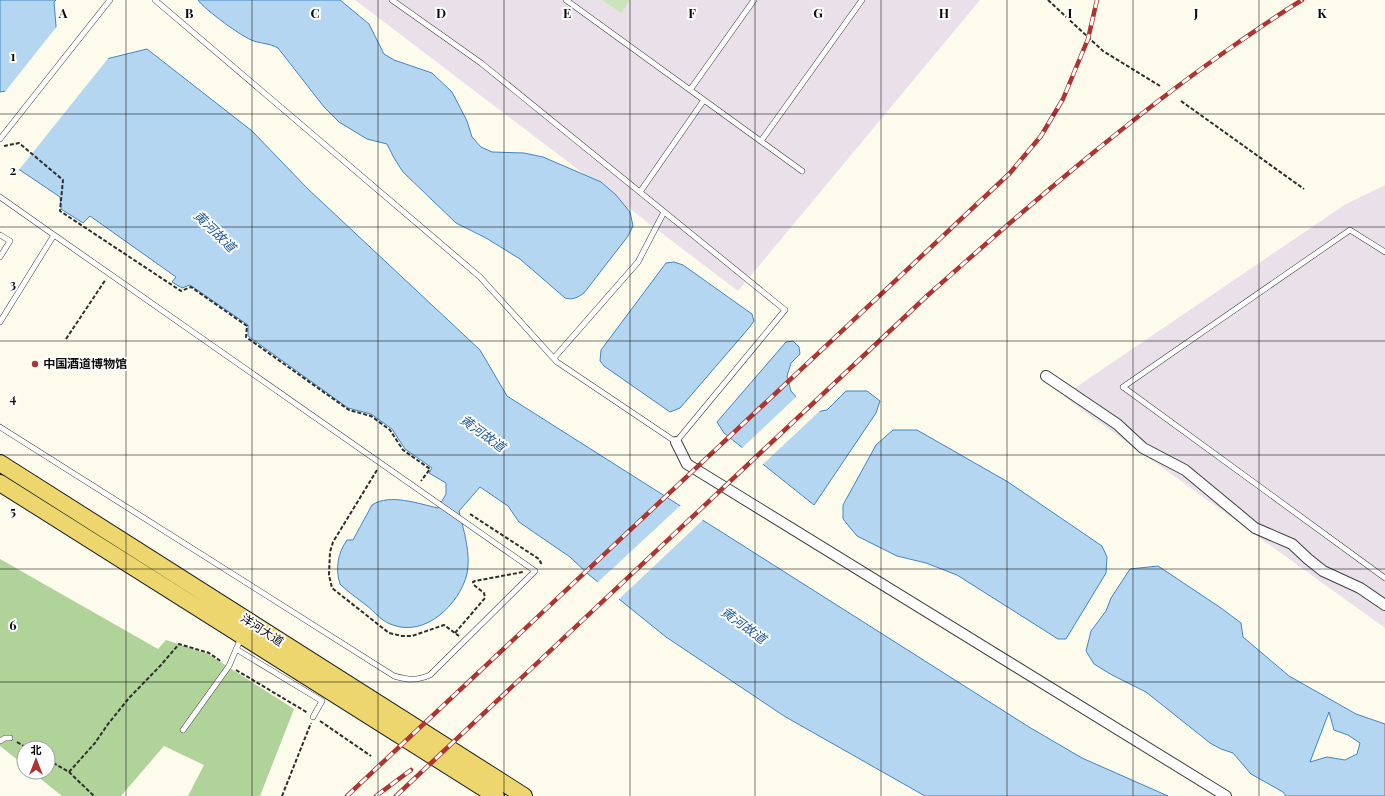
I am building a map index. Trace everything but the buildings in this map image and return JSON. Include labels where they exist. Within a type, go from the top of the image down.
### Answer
[{"type":"main road","name":"洋河大道","points":[[0,463],[524,796]]},
{"type":"main road","name":"洋河大道","points":[[0,483],[239,642],[496,796]]},
{"type":"street","points":[[1046,376],[1117,424],[1143,448],[1186,470],[1255,528],[1292,544],[1323,571],[1360,588],[1385,605]]},
{"type":"street","points":[[676,442],[687,464],[1226,796]]},
{"type":"lane","points":[[0,139],[110,0]]},
{"type":"lane","points":[[155,0],[480,277],[557,362],[676,442],[785,310],[481,63],[392,0]]},
{"type":"lane","points":[[566,0],[802,170]]},
{"type":"lane","points":[[690,90],[754,0]]},
{"type":"lane","points":[[761,141],[862,0]]},
{"type":"lane","points":[[640,192],[704,100]]},
{"type":"lane","points":[[0,197],[108,275],[535,571],[430,675],[420,679],[405,679],[394,676],[0,427]]},
{"type":"lane","points":[[554,358],[638,262],[664,212]]},
{"type":"lane","points":[[1385,252],[1350,230],[1123,387],[1385,578]]},
{"type":"lane","points":[[0,235],[10,242],[0,257]]},
{"type":"lane","points":[[0,322],[54,235]]},
{"type":"lane","points":[[183,730],[228,666],[239,642],[322,701],[313,717]]},
{"type":"lane","points":[[0,742],[5,738],[10,738]]},
{"type":"path","points":[[1048,0],[1103,51],[1160,86]]},
{"type":"path","points":[[1181,100],[1304,189]]},
{"type":"path","points":[[0,147],[19,143],[63,180],[60,211],[181,291],[191,287],[247,326],[246,336],[292,370],[349,410],[371,416],[390,430],[403,450],[430,469],[421,481]]},
{"type":"path","points":[[66,339],[108,275]]},
{"type":"path","points":[[381,464],[333,542],[330,552],[329,575],[332,588],[390,633],[402,636],[412,636],[444,625],[464,641]]},
{"type":"path","points":[[455,633],[485,598],[486,595],[474,585],[473,582],[533,570],[539,567],[541,563],[539,559],[470,514]]},
{"type":"path","points":[[282,796],[313,717]]},
{"type":"path","points":[[56,765],[69,772],[94,796]]},
{"type":"shaded area","points":[[355,0],[980,0],[738,291]]},
{"type":"shaded area","points":[[1385,185],[1385,628],[1063,396],[1346,204]]},
{"type":"green space","points":[[602,0],[630,0],[621,13]]},
{"type":"green space","points":[[0,559],[158,649],[166,640],[208,654],[294,709],[260,796],[188,796],[204,765],[164,746],[121,796],[62,796],[42,780],[56,780],[56,740],[16,740],[16,759],[0,746]]},
{"type":"water","name":"黄河故道","points":[[0,0],[56,0],[54,2],[57,38],[98,61],[147,49],[252,131],[308,189],[480,350],[507,396],[1029,727],[1082,758],[1168,796],[925,796],[784,716],[666,637],[588,574],[570,557],[519,522],[508,506],[480,487],[459,511],[466,542],[468,566],[463,586],[457,597],[439,616],[417,626],[405,628],[385,622],[340,584],[338,578],[338,561],[341,550],[347,540],[353,540],[372,505],[387,500],[405,500],[438,508],[446,494],[446,483],[429,473],[432,468],[405,449],[392,429],[371,414],[348,408],[248,336],[248,325],[190,285],[182,288],[172,282],[176,277],[90,216],[83,223],[61,209],[60,197],[8,162],[31,131],[34,119],[29,109],[16,95],[6,91],[0,92]]},
{"type":"water","points":[[198,0],[340,0],[369,24],[384,54],[394,60],[432,73],[452,92],[467,121],[472,137],[481,147],[492,152],[524,153],[543,157],[601,182],[616,195],[630,212],[633,226],[628,236],[584,293],[575,298],[565,298],[520,259],[486,238],[456,223],[403,172],[387,144],[367,139],[339,122],[324,107],[278,48],[254,41],[241,35],[215,16]]},
{"type":"water","points":[[674,262],[683,265],[752,314],[754,321],[680,408],[670,412],[604,366],[600,361],[601,350],[666,263]]},
{"type":"water","points":[[793,341],[799,347],[800,354],[791,363],[787,376],[791,391],[810,413],[827,410],[846,391],[867,391],[880,401],[876,413],[814,505],[724,433],[717,422],[786,342]]},
{"type":"water","points":[[893,430],[917,430],[1008,482],[1102,546],[1107,557],[1106,573],[1066,639],[1058,639],[957,575],[926,563],[897,556],[857,536],[843,519],[843,505],[876,445]]},
{"type":"water","points":[[1158,566],[1241,623],[1243,637],[1289,676],[1356,714],[1385,724],[1385,796],[1286,796],[1283,792],[1251,774],[1233,753],[1210,743],[1146,692],[1094,664],[1086,651],[1091,631],[1106,611],[1111,598],[1130,569]],"holes":[[[1329,712],[1334,730],[1348,735],[1360,743],[1357,754],[1345,760],[1327,757],[1310,762]]]},
{"type":"pier","points":[[58,25],[59,37],[99,59],[110,56],[18,171],[6,162],[29,130],[32,119],[27,109],[16,97],[4,93]]},
{"type":"pier","points":[[797,396],[810,411],[822,409],[761,466],[741,449]]},
{"type":"pier","points":[[681,505],[704,519],[618,600],[597,583]]},
{"type":"railway","points":[[347,796],[1010,173],[1041,136],[1063,99],[1088,39],[1097,0]]},
{"type":"railway","points":[[396,796],[928,295],[965,262],[1078,165],[1156,103],[1236,44],[1302,0]]},
{"type":"railway","points":[[376,796],[411,770]]},
{"type":"place","name":"中国酒道博物馆","points":[[35,364]]}]
